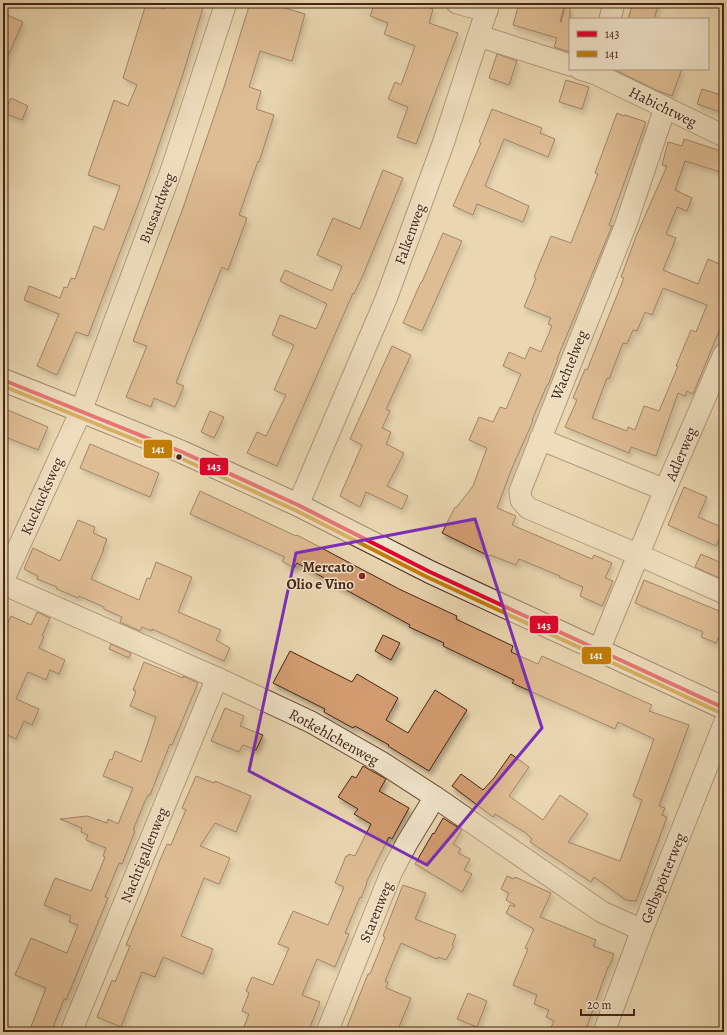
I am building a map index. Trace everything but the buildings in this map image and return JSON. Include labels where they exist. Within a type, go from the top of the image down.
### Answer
[{"type":"street","name":"Bussardweg","points":[[81,411],[172,171],[226,3]]},
{"type":"street","points":[[457,3],[488,7]]},
{"type":"street","points":[[610,18],[614,3]]},
{"type":"street","name":"Falkenweg","points":[[298,505],[386,298],[443,144],[488,7]]},
{"type":"street","points":[[479,36],[569,66]]},
{"type":"street","name":"Habichtweg","points":[[592,71],[724,136]]},
{"type":"street","name":"Wachtelweg","points":[[638,555],[528,508],[521,500],[520,491],[626,224],[665,108]]},
{"type":"street","name":"Adlerweg","points":[[599,650],[665,490],[724,354]]},
{"type":"street","points":[[3,380],[182,452],[298,505],[430,572],[724,708]]},
{"type":"street","name":"Kuckucksweg","points":[[3,581],[81,411]]},
{"type":"street","points":[[540,439],[665,490]]},
{"type":"street","points":[[638,555],[724,592]]},
{"type":"street","name":"Rotkehlchenweg","points":[[3,584],[217,678],[310,722],[381,762],[435,797],[602,912],[642,930]]},
{"type":"street","name":"Nachtigallenweg","points":[[71,1032],[217,678]]},
{"type":"street","name":"Gelbspötterweg","points":[[604,1032],[642,930],[724,724]]},
{"type":"street","name":"Starenweg","points":[[327,1032],[392,871],[435,797]]},
{"type":"highlighted area","points":[[475,519],[542,728],[427,865],[249,771],[296,553]]},
{"type":"transit line","name":"143","points":[[3,380],[182,452],[298,505],[430,572],[724,708]]},
{"type":"transit line","name":"141","points":[[3,386],[180,458],[295,510],[427,577],[721,713]]},
{"type":"place","name":"Mercato Olio e Vino","points":[[362,576]]}]
